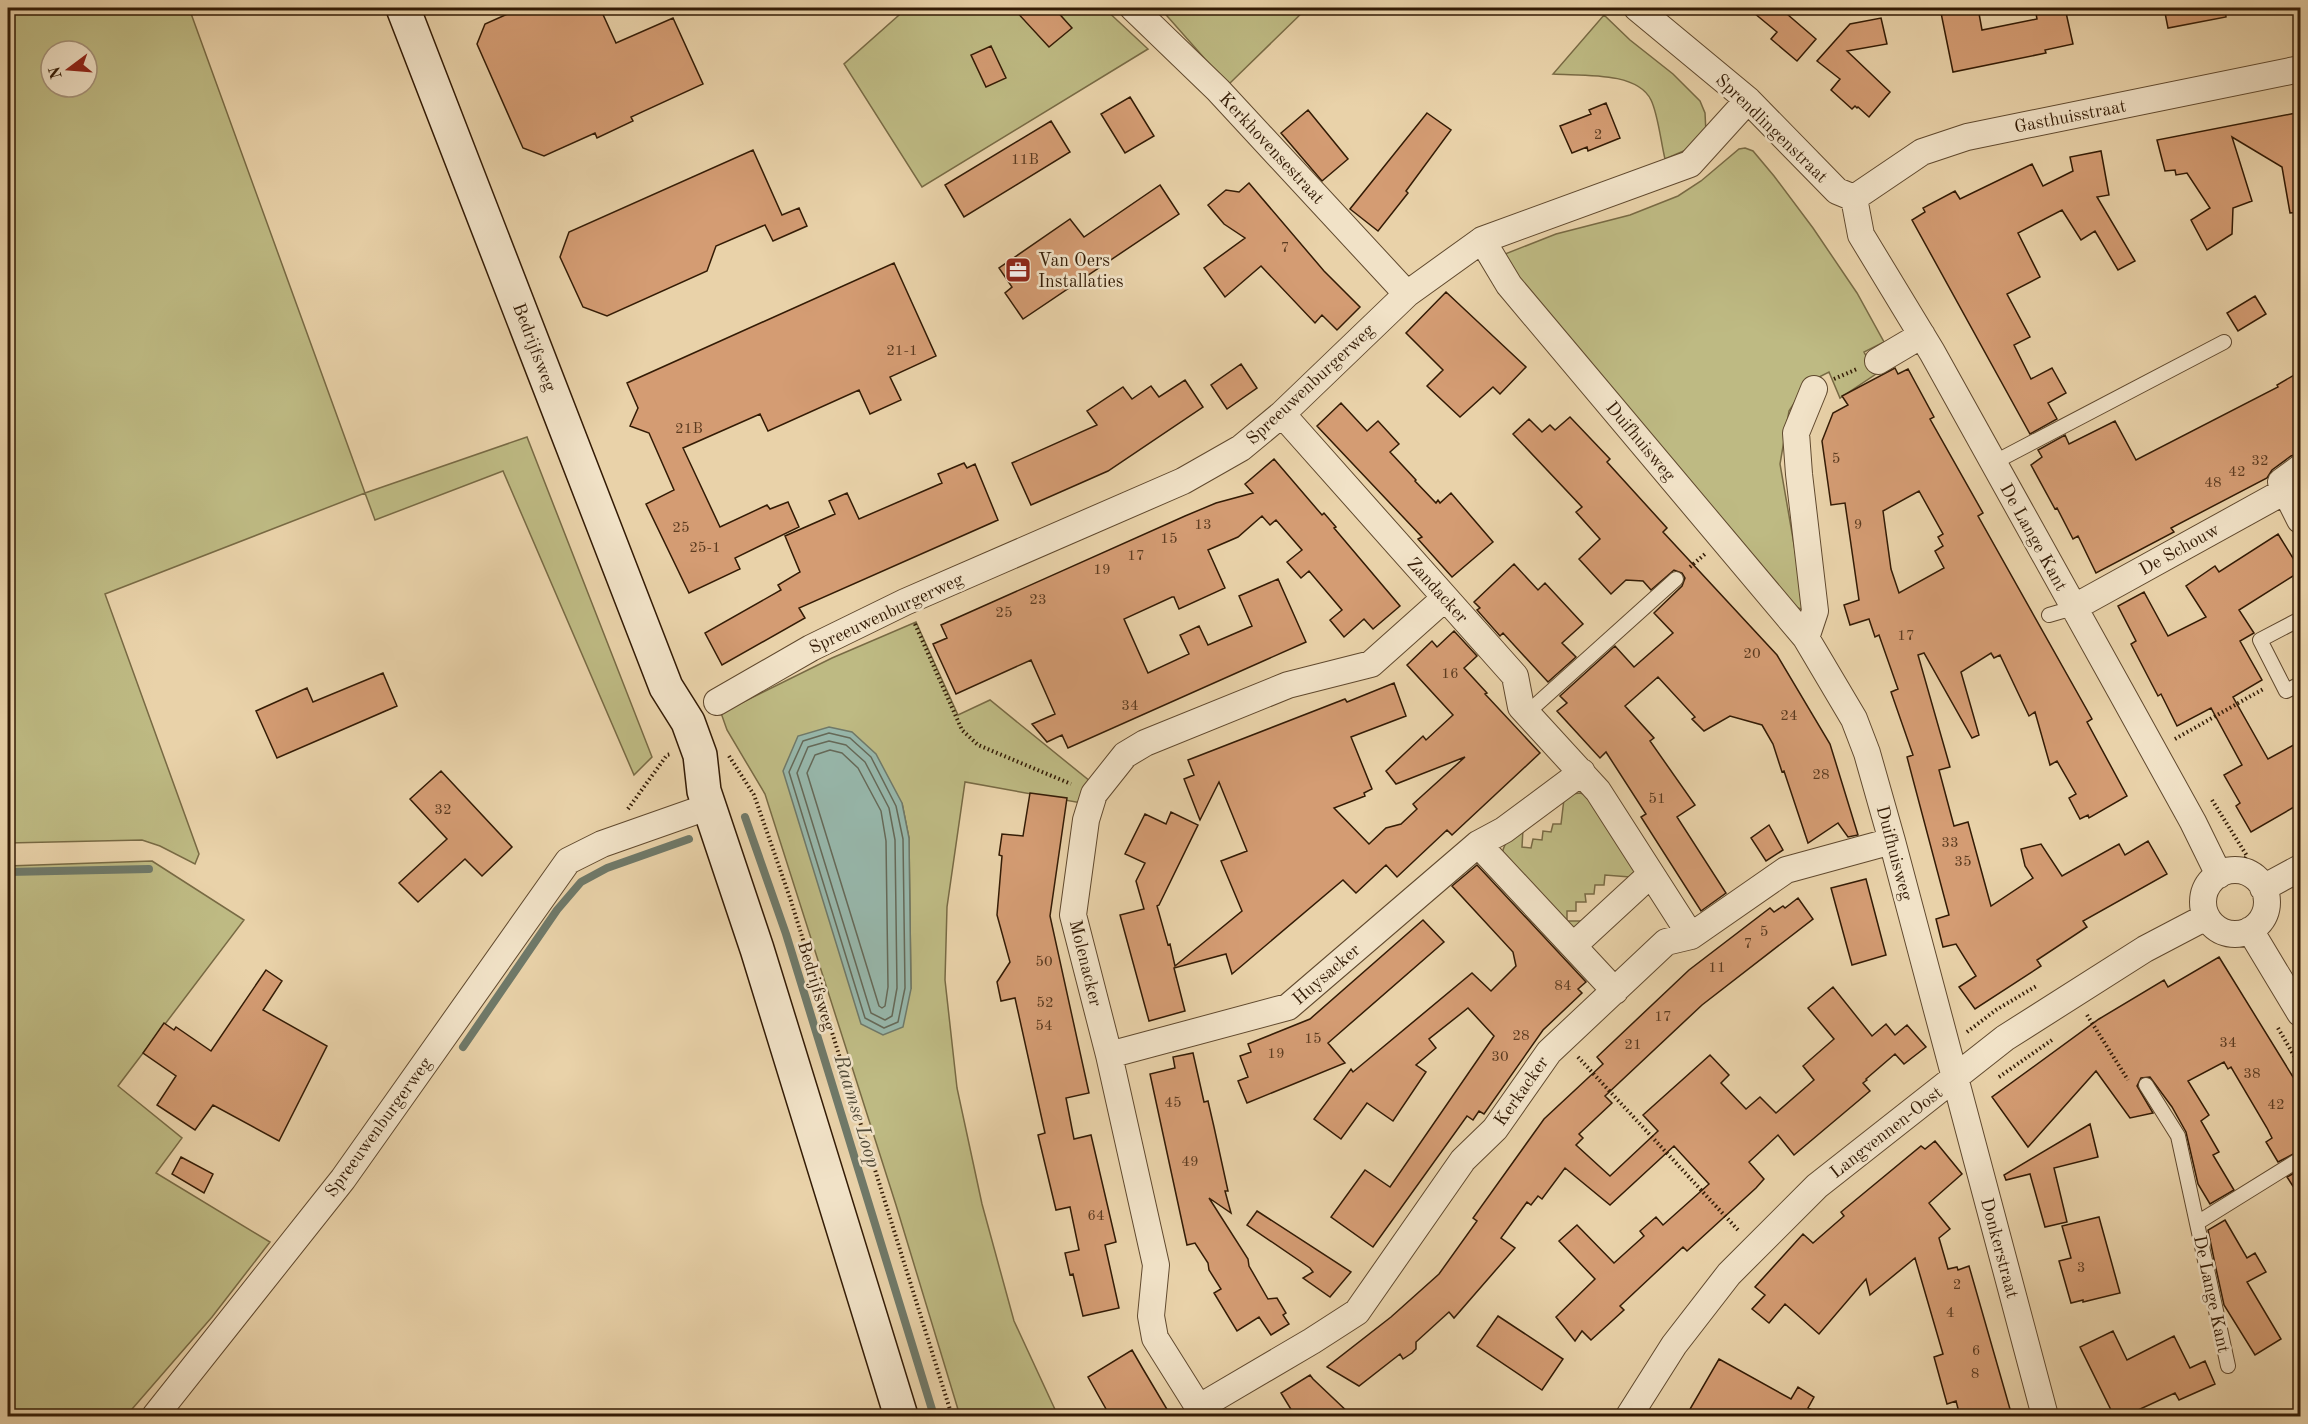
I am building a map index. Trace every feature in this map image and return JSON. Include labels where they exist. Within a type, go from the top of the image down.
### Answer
[{"type":"main road","name":"Bedrijfsweg","points":[[403,8],[666,687],[688,722],[700,755],[707,799],[761,960],[901,1416]]},
{"type":"main road","name":"Bedrijfsweg","points":[[666,687],[672,729],[679,751],[707,799]]},
{"type":"street","name":"Kerkhovensestraat","points":[[1133,8],[1218,90],[1407,294]]},
{"type":"street","name":"Sprendlingenstraat","points":[[1637,8],[1748,100],[1837,191],[1854,198]]},
{"type":"street","name":"Gasthuisstraat","points":[[1854,198],[1922,152],[1967,137],[2301,69]]},
{"type":"street","name":"Spreeuwenburgerweg","points":[[717,702],[812,648],[906,602],[1183,481],[1241,447],[1282,414],[1407,294],[1482,240],[1690,164],[1748,100]]},
{"type":"street","name":"De Lange Kant","points":[[1854,198],[1861,235],[1922,335],[1993,463],[2061,612],[2151,747],[2219,875]]},
{"type":"street","name":"Duifhuisweg","points":[[1482,240],[1509,285],[1806,638],[1854,719],[1867,753],[1892,841],[1959,1091]]},
{"type":"street","points":[[1878,361],[1922,335]]},
{"type":"street","points":[[1806,638],[1815,611],[1796,433],[1814,389]]},
{"type":"street","name":"Zandacker","points":[[1282,414],[1515,676],[1521,707],[1598,791],[1691,936]]},
{"type":"street","name":"De Schouw","points":[[2061,612],[2285,491],[2281,482],[2301,468]]},
{"type":"street","points":[[2285,491],[2301,520]]},
{"type":"street","name":"Molenacker","points":[[1201,1412],[1155,1338],[1151,1316],[1156,1265],[1109,1055],[1073,915],[1086,820],[1094,794],[1125,755],[1145,743],[1288,685],[1371,664],[1445,598]]},
{"type":"street","points":[[1582,772],[1504,830],[1478,844],[1615,991]]},
{"type":"street","name":"Spreeuwenburgerweg","points":[[155,1416],[343,1179],[568,861],[707,799]]},
{"type":"street","name":"Kerkacker","points":[[1201,1412],[1357,1312],[1463,1160],[1495,1129],[1549,1052],[1666,942],[1691,936],[1786,870],[1892,841]]},
{"type":"street","name":"Huysacker","points":[[1109,1055],[1288,1007],[1478,844]]},
{"type":"street","points":[[2263,888],[2301,868]]},
{"type":"street","points":[[2237,870],[2248,873],[2257,879],[2263,888],[2266,900],[2265,912],[2259,923],[2250,930],[2240,934],[2221,931],[2206,917],[2203,906],[2204,894],[2208,884],[2219,875],[2237,870]]},
{"type":"street","points":[[1573,946],[1650,875]]},
{"type":"street","name":"Langvennen-Oost","points":[[1629,1416],[1674,1345],[1729,1274],[1818,1186],[1959,1091],[2005,1038],[2145,949],[2206,917]]},
{"type":"street","points":[[2250,930],[2301,1013]]},
{"type":"street","name":"Donkerstraat","points":[[1959,1091],[2045,1416]]},
{"type":"lane","points":[[1993,463],[2224,342]]},
{"type":"lane","points":[[1527,713],[1676,579]]},
{"type":"lane","points":[[2301,619],[2260,640],[2286,691],[2301,684]]},
{"type":"lane","name":"De Lange Kant","points":[[2146,1086],[2178,1136],[2228,1366]]},
{"type":"lane","name":"De Lange Kant","points":[[2197,1223],[2301,1159]]},
{"type":"path","points":[[1814,389],[1878,361]]},
{"type":"path","points":[[1676,579],[1723,537]]},
{"type":"path","points":[[906,602],[962,730],[978,745],[1094,794]]},
{"type":"path","points":[[2151,747],[2174,740],[2280,679]]},
{"type":"path","name":"Bedrijfsweg","points":[[723,747],[754,795],[790,898],[952,1416]]},
{"type":"path","points":[[602,844],[667,756],[679,751]]},
{"type":"path","points":[[1947,1046],[1996,1011],[2046,980]]},
{"type":"path","points":[[2074,993],[2135,1090],[2146,1086]]},
{"type":"path","points":[[2078,1022],[2096,1010]]},
{"type":"path","points":[[2278,1028],[2301,1066]]},
{"type":"path","points":[[1959,1091],[2059,1036]]},
{"type":"path","points":[[1562,1039],[1755,1249]]},
{"type":"shaded area","points":[[8,8],[189,8],[365,493],[105,594],[199,854],[195,864],[160,846],[142,840],[8,843]]},
{"type":"shaded area","points":[[907,8],[1104,8],[1148,49],[922,187],[844,64]]},
{"type":"shaded area","points":[[1160,8],[1307,8],[1228,85]]},
{"type":"shaded area","points":[[1604,15],[1630,40],[1673,74],[1700,101],[1705,113],[1706,133],[1686,150],[1665,159],[1651,100],[1634,84],[1593,75],[1553,74]]},
{"type":"shaded area","points":[[1745,148],[1753,151],[1813,228],[1857,293],[1884,342],[1864,352],[1876,374],[1840,398],[1829,372],[1807,383],[1789,411],[1780,464],[1803,596],[1803,607],[1800,609],[1783,599],[1495,258],[1556,234],[1630,215],[1678,196],[1701,181],[1739,149]]},
{"type":"shaded area","points":[[527,437],[652,757],[634,775],[503,471],[375,520],[365,493]]},
{"type":"shaded area","points":[[916,622],[958,715],[990,700],[1096,786],[1087,804],[965,782],[947,907],[945,980],[957,1088],[982,1204],[1014,1321],[1058,1416],[960,1416],[896,1205],[765,794],[727,730],[721,713],[832,658]],"holes":[[[902,803],[909,838],[911,989]]]},
{"type":"shaded area","points":[[1572,794],[1587,795],[1635,871],[1630,877],[1605,875],[1604,885],[1595,885],[1594,894],[1585,894],[1586,902],[1576,902],[1576,911],[1567,911],[1567,921],[1583,921],[1573,930],[1502,859],[1502,853],[1505,844],[1523,829],[1522,847],[1531,848],[1533,839],[1542,840],[1543,831],[1551,832],[1553,824],[1561,824],[1564,799]]},
{"type":"shaded area","points":[[152,861],[244,920],[118,1086],[182,1138],[156,1173],[270,1242],[212,1317],[126,1416],[8,1416],[8,866]]},
{"type":"water","points":[[829,727],[852,732],[876,754],[902,803],[909,838],[911,989],[903,1027],[883,1035],[861,1024],[783,771],[798,736]]},
{"type":"building","points":[[521,8],[600,8],[616,43],[673,18],[703,84],[631,117],[633,121],[597,138],[595,133],[544,156],[523,148],[477,44],[485,24]]},
{"type":"building","points":[[1013,8],[1054,8],[1072,28],[1049,47]]},
{"type":"building","points":[[1748,8],[1780,8],[1816,39],[1797,61],[1771,39],[1777,32]]},
{"type":"building","points":[[1940,8],[1978,8],[1982,30],[2037,19],[2035,8],[2065,8],[2073,44],[2045,50],[2046,53],[1953,72]]},
{"type":"building","points":[[2164,8],[2225,8],[2226,17],[2168,28]]},
{"type":"building","points":[[1881,18],[1887,44],[1847,51],[1890,92],[1869,117],[1858,107],[1855,106],[1852,109],[1831,90],[1840,79],[1817,61],[1850,24]]},
{"type":"building","points":[[991,46],[1006,78],[986,87],[971,55]]},
{"type":"building","points":[[1130,97],[1154,136],[1125,153],[1101,114]]},
{"type":"building","points":[[1606,103],[1620,138],[1588,151],[1587,147],[1572,153],[1560,126],[1591,114],[1589,110]]},
{"type":"building","points":[[1308,110],[1348,159],[1322,181],[1281,133]]},
{"type":"building","points":[[2301,112],[2301,212],[2290,213],[2282,167],[2232,137],[2252,201],[2233,208],[2232,234],[2207,250],[2191,220],[2210,208],[2187,173],[2176,175],[2175,170],[2165,171],[2157,140]]},
{"type":"building","points":[[1427,113],[1451,130],[1406,191],[1408,193],[1378,231],[1350,209]]},
{"type":"building","points":[[1051,121],[1070,152],[964,217],[945,185]]},
{"type":"building","points":[[753,150],[782,215],[799,208],[807,226],[773,241],[765,225],[716,246],[707,271],[607,316],[583,307],[560,257],[569,232]]},
{"type":"building","points":[[2101,151],[2109,195],[2097,197],[2135,261],[2118,270],[2095,231],[2081,240],[2062,210],[2018,233],[2040,277],[2007,294],[2030,337],[2014,345],[2031,379],[2052,368],[2066,393],[2048,403],[2057,419],[2030,434],[1912,220],[1925,212],[1923,208],[1955,191],[1960,199],[2032,164],[2043,186],[2073,171],[2070,157]]},
{"type":"building","points":[[1249,183],[1324,271],[1360,307],[1337,330],[1322,315],[1315,323],[1261,266],[1225,297],[1204,268],[1245,238],[1224,224],[1208,205],[1226,190],[1239,192]]},
{"type":"building","points":[[1160,185],[1179,214],[1023,319],[1005,293],[1012,287],[999,268],[1070,219],[1084,237]]},
{"type":"building","points":[[894,263],[936,356],[890,377],[901,400],[870,414],[859,390],[768,431],[760,414],[683,448],[720,527],[767,505],[770,509],[788,502],[799,527],[735,558],[740,569],[689,593],[646,504],[674,490],[649,433],[630,426],[638,408],[627,383]]},
{"type":"building","points":[[1446,292],[1526,367],[1500,394],[1493,387],[1460,417],[1427,386],[1443,370],[1406,333]]},
{"type":"building","points":[[2255,296],[2266,314],[2238,331],[2227,313]]},
{"type":"building","points":[[1241,364],[1257,388],[1227,409],[1211,385]]},
{"type":"building","points":[[1895,368],[1898,374],[1908,369],[1934,417],[1930,419],[1983,513],[1978,516],[2092,719],[2087,722],[2127,796],[2089,818],[2088,815],[2080,819],[2069,798],[2076,794],[2057,761],[2050,765],[2035,712],[2029,716],[2000,655],[1994,658],[1991,653],[1961,672],[1979,735],[1972,738],[1924,653],[1918,655],[1950,767],[1939,770],[1954,826],[1968,822],[1991,906],[2033,878],[2025,866],[2021,849],[2041,844],[2062,876],[2119,844],[2125,855],[2148,841],[2167,874],[2083,921],[2087,927],[2037,960],[2041,966],[1975,1009],[1959,987],[1976,976],[1956,944],[1943,947],[1936,919],[1949,915],[1907,757],[1913,755],[1891,692],[1898,689],[1879,635],[1875,637],[1869,619],[1850,625],[1844,605],[1859,600],[1845,503],[1831,505],[1822,441],[1833,413],[1848,405],[1842,396]],"holes":[[[1919,491],[1943,534],[1938,537],[1943,546],[1935,551],[1944,568],[1899,593],[1891,569],[1883,511]]]},
{"type":"building","points":[[2301,371],[2301,453],[2291,456],[2272,470],[2267,478],[2171,528],[2174,532],[2096,573],[2078,536],[2073,539],[2031,465],[2042,457],[2038,450],[2065,435],[2069,444],[2115,421],[2136,460],[2278,387],[2277,385]]},
{"type":"building","points":[[1185,380],[1203,407],[1108,471],[1031,505],[1012,463],[1097,425],[1087,411],[1123,387],[1132,399],[1151,386],[1159,397]]},
{"type":"building","points":[[1341,403],[1367,431],[1378,421],[1399,444],[1390,452],[1415,481],[1436,503],[1438,500],[1440,503],[1451,493],[1493,542],[1452,577],[1418,539],[1422,537],[1317,426]]},
{"type":"building","points":[[1570,417],[1610,459],[1607,462],[1667,528],[1663,532],[1777,655],[1830,744],[1858,835],[1848,837],[1838,823],[1808,843],[1784,771],[1782,772],[1773,744],[1762,725],[1730,716],[1704,731],[1692,719],[1695,717],[1658,677],[1625,706],[1654,738],[1650,741],[1695,805],[1677,817],[1726,893],[1701,911],[1641,817],[1646,814],[1606,752],[1600,758],[1557,711],[1567,703],[1560,696],[1615,646],[1634,667],[1673,633],[1654,613],[1682,586],[1685,578],[1682,573],[1674,570],[1651,590],[1643,581],[1626,580],[1611,594],[1579,559],[1600,539],[1576,512],[1582,507],[1513,434],[1529,419],[1542,432],[1550,425],[1555,430]]},
{"type":"building","points":[[1274,459],[1322,515],[1324,513],[1336,527],[1334,528],[1400,606],[1373,629],[1364,619],[1344,637],[1330,620],[1342,610],[1309,571],[1301,578],[1287,562],[1302,550],[1276,520],[1270,525],[1262,516],[1238,537],[1208,550],[1225,588],[1179,609],[1172,597],[1124,619],[1148,673],[1189,654],[1180,635],[1199,626],[1208,645],[1252,626],[1239,596],[1278,579],[1306,642],[1068,748],[1062,735],[1047,742],[1032,724],[1055,714],[1031,660],[956,694],[933,644],[947,638],[941,625],[1185,516],[1216,503],[1253,493],[1245,484]]},
{"type":"building","points":[[964,463],[967,468],[975,464],[998,520],[799,608],[805,618],[722,665],[705,633],[781,590],[778,585],[800,572],[785,536],[835,514],[829,501],[847,493],[859,519],[942,483],[938,474]]},
{"type":"building","points":[[2278,534],[2301,571],[2239,610],[2254,633],[2240,641],[2262,680],[2233,697],[2268,759],[2301,741],[2301,803],[2251,832],[2236,806],[2240,803],[2224,775],[2242,765],[2211,708],[2177,726],[2161,694],[2158,696],[2131,644],[2136,641],[2118,606],[2144,592],[2168,636],[2206,617],[2186,586],[2215,566],[2219,572]]},
{"type":"building","points":[[1514,564],[1538,590],[1545,583],[1583,624],[1562,643],[1576,657],[1548,682],[1503,633],[1500,636],[1477,610],[1480,608],[1474,602]]},
{"type":"building","points":[[1454,631],[1477,656],[1464,668],[1540,753],[1452,835],[1447,830],[1397,877],[1386,865],[1356,893],[1343,880],[1232,974],[1226,954],[1174,968],[1185,1011],[1149,1021],[1120,915],[1144,909],[1136,881],[1145,863],[1125,854],[1145,814],[1166,824],[1171,812],[1198,825],[1157,906],[1175,966],[1242,911],[1221,861],[1247,851],[1219,782],[1200,820],[1184,779],[1194,775],[1188,760],[1345,699],[1347,702],[1394,683],[1406,716],[1351,737],[1372,789],[1364,793],[1365,796],[1334,808],[1369,844],[1386,828],[1401,824],[1417,809],[1413,804],[1465,757],[1396,784],[1386,771],[1423,736],[1426,740],[1453,715],[1407,665],[1432,641],[1437,647]]},
{"type":"building","points":[[383,673],[397,706],[277,758],[256,711],[307,688],[313,702]]},
{"type":"building","points":[[441,771],[512,847],[482,876],[465,859],[418,902],[399,883],[447,839],[410,799]]},
{"type":"building","points":[[1030,793],[1067,798],[1050,916],[1089,1093],[1066,1098],[1074,1139],[1091,1135],[1116,1242],[1105,1245],[1119,1308],[1083,1316],[1073,1274],[1070,1275],[1065,1253],[1079,1250],[1070,1207],[1056,1210],[1038,1135],[1045,1133],[1015,998],[1001,1001],[997,982],[1010,962],[997,915],[1002,834],[1023,836]]},
{"type":"building","points":[[1769,825],[1783,850],[1766,861],[1751,838]]},
{"type":"building","points":[[1477,865],[1586,982],[1578,989],[1582,993],[1543,1030],[1484,1114],[1479,1111],[1473,1120],[1467,1116],[1373,1247],[1331,1217],[1365,1170],[1390,1187],[1494,1036],[1468,1008],[1429,1039],[1436,1048],[1416,1065],[1426,1072],[1393,1121],[1367,1103],[1341,1139],[1314,1119],[1351,1069],[1353,1072],[1472,973],[1491,991],[1516,966],[1513,952],[1452,886]]},
{"type":"building","points":[[1866,879],[1886,955],[1852,965],[1831,888]]},
{"type":"building","points":[[1798,898],[1813,919],[1702,1005],[1605,1096],[1612,1103],[1579,1134],[1583,1138],[1576,1145],[1610,1176],[1658,1131],[1643,1115],[1710,1055],[1729,1075],[1721,1083],[1746,1109],[1760,1097],[1776,1113],[1814,1080],[1803,1066],[1834,1039],[1808,1008],[1833,987],[1872,1036],[1886,1024],[1895,1035],[1907,1025],[1926,1047],[1904,1064],[1895,1054],[1863,1083],[1870,1091],[1794,1155],[1778,1135],[1749,1162],[1764,1179],[1756,1188],[1687,1251],[1683,1247],[1620,1306],[1624,1310],[1591,1340],[1582,1331],[1575,1341],[1556,1317],[1595,1279],[1559,1241],[1577,1225],[1614,1263],[1644,1236],[1640,1231],[1656,1217],[1663,1225],[1709,1184],[1674,1146],[1610,1205],[1565,1168],[1542,1199],[1538,1196],[1531,1205],[1527,1202],[1501,1238],[1515,1248],[1454,1318],[1449,1312],[1416,1342],[1416,1349],[1412,1353],[1403,1359],[1400,1354],[1359,1386],[1327,1367],[1391,1317],[1439,1274],[1477,1221],[1473,1218],[1544,1119],[1603,1064],[1597,1057],[1689,970],[1770,908],[1774,912],[1783,906],[1785,908]]},
{"type":"building","points":[[1423,920],[1444,942],[1328,1043],[1345,1063],[1247,1103],[1238,1081],[1248,1077],[1240,1056],[1251,1052],[1248,1044],[1310,1019]]},
{"type":"building","points":[[2219,957],[2298,1085],[2301,1094],[2301,1150],[2278,1162],[2266,1142],[2272,1138],[2267,1128],[2231,1067],[2228,1069],[2224,1062],[2188,1081],[2209,1115],[2201,1121],[2219,1152],[2213,1155],[2234,1190],[2210,1204],[2198,1184],[2186,1132],[2172,1107],[2150,1077],[2141,1078],[2137,1086],[2153,1113],[2130,1118],[2096,1071],[2028,1147],[1992,1097],[2099,1019],[2164,980],[2168,987]]},
{"type":"building","points":[[266,970],[282,981],[263,1010],[327,1046],[279,1141],[213,1105],[195,1130],[157,1105],[176,1076],[143,1053],[164,1023],[174,1030],[176,1027],[211,1051]]},
{"type":"building","points":[[1193,1053],[1204,1102],[1208,1101],[1231,1213],[1209,1198],[1248,1259],[1249,1266],[1268,1299],[1277,1298],[1286,1313],[1283,1315],[1289,1324],[1271,1335],[1259,1317],[1237,1331],[1214,1293],[1221,1289],[1209,1270],[1208,1263],[1195,1243],[1187,1245],[1150,1074],[1175,1068],[1173,1057]]},
{"type":"building","points":[[2090,1124],[2098,1157],[2054,1168],[2067,1222],[2045,1227],[2030,1174],[2006,1180],[2004,1175]]},
{"type":"building","points":[[1935,1141],[1962,1174],[1929,1203],[1950,1229],[1939,1238],[1948,1269],[1957,1267],[1958,1270],[1969,1266],[2012,1416],[1960,1416],[1956,1401],[1947,1404],[1934,1357],[1943,1354],[1915,1258],[1870,1295],[1866,1279],[1819,1334],[1785,1304],[1769,1323],[1752,1309],[1765,1295],[1755,1287],[1803,1234],[1813,1243],[1844,1216],[1841,1212],[1921,1146],[1925,1149]]},
{"type":"building","points":[[181,1157],[213,1174],[204,1193],[172,1174]]},
{"type":"building","points":[[2301,1169],[2301,1199],[2287,1177]]},
{"type":"building","points":[[1257,1211],[1351,1272],[1330,1297],[1303,1278],[1313,1272],[1310,1268],[1247,1225]]},
{"type":"building","points":[[2099,1217],[2120,1293],[2071,1303],[2059,1261],[2071,1258],[2062,1226]]},
{"type":"building","points":[[2225,1220],[2247,1258],[2255,1253],[2266,1272],[2247,1282],[2281,1339],[2255,1355],[2224,1305],[2208,1230]]},
{"type":"building","points":[[1498,1316],[1563,1359],[1542,1390],[1477,1346]]},
{"type":"building","points":[[2113,1331],[2127,1360],[2174,1336],[2190,1368],[2205,1361],[2215,1384],[2179,1400],[2175,1393],[2125,1416],[2114,1416],[2080,1347]]},
{"type":"building","points":[[1132,1350],[1171,1416],[1110,1416],[1088,1377]]},
{"type":"building","points":[[1719,1359],[1791,1399],[1798,1387],[1814,1397],[1808,1408],[1824,1416],[1686,1416]]},
{"type":"building","points":[[1310,1375],[1352,1416],[1295,1416],[1281,1393]]},
{"type":"waterway","name":"Raamse Loop","points":[[745,817],[786,934],[934,1416]]},
{"type":"waterway","name":"Raamse Loop","points":[[463,1047],[557,910],[581,882],[607,868],[689,839]]},
{"type":"waterway","name":"Raamse Loop","points":[[8,872],[149,869]]},
{"type":"place","name":"Van Oers Installaties","points":[[1018,270]]}]
